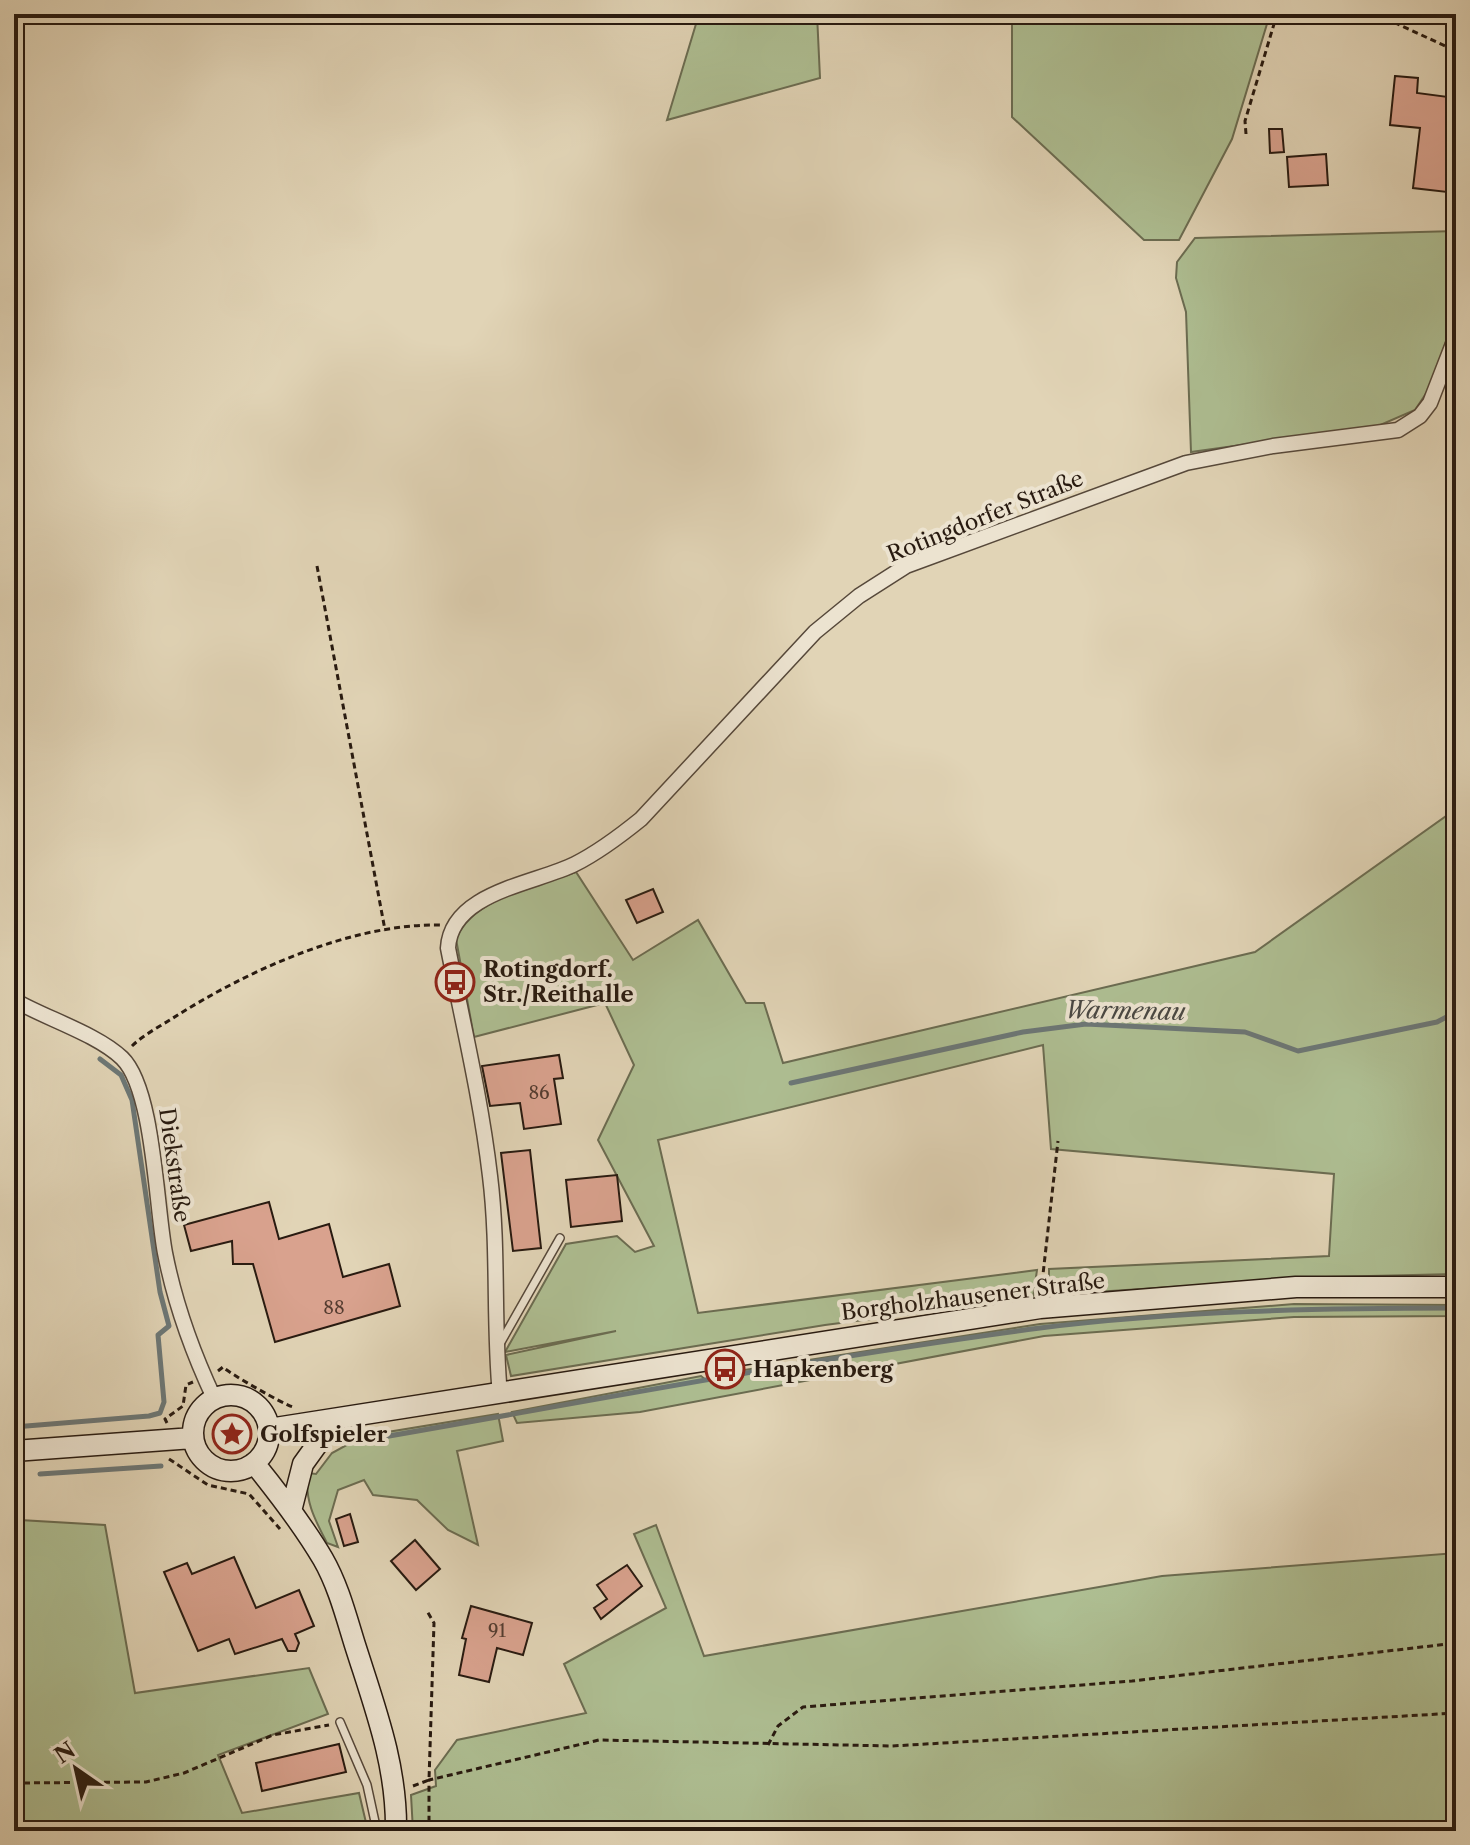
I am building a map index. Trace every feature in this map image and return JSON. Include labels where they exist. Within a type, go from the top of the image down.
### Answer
[{"type":"main road","name":"Borgholzhausener Straße","points":[[269,1429],[1040,1308],[1296,1287],[1456,1287]]},
{"type":"main road","points":[[238,1395],[250,1399],[266,1417],[269,1429],[269,1442],[254,1463],[236,1471],[216,1468],[200,1456],[193,1438],[197,1415],[214,1398],[238,1395]]},
{"type":"main road","points":[[291,1511],[303,1464],[334,1421]]},
{"type":"main road","points":[[14,1451],[193,1438]]},
{"type":"main road","points":[[254,1463],[291,1511],[324,1561],[337,1588],[385,1733],[396,1792],[396,1831]]},
{"type":"street","name":"Rotingdorfer Straße","points":[[452,927],[473,906],[574,865],[620,836],[641,819],[815,632],[859,596],[906,566],[1186,463],[1273,446],[1398,430],[1420,416],[1430,403],[1456,336]]},
{"type":"street","points":[[452,927],[448,948],[490,1175],[497,1256],[496,1351],[500,1395]]},
{"type":"street","points":[[14,1000],[122,1057]]},
{"type":"street","name":"Diekstraße","points":[[122,1057],[143,1099],[165,1252],[177,1305],[214,1398]]},
{"type":"lane","points":[[496,1351],[560,1238]]},
{"type":"lane","points":[[340,1722],[367,1785],[377,1831]]},
{"type":"path","points":[[1246,134],[1245,121],[1277,14]]},
{"type":"path","points":[[1376,14],[1456,51]]},
{"type":"path","points":[[317,566],[385,930]]},
{"type":"path","points":[[122,1057],[135,1042],[207,997],[285,960],[385,930],[438,924],[452,927]]},
{"type":"path","points":[[1040,1308],[1058,1141]]},
{"type":"path","points":[[168,1441],[169,1460],[208,1485],[249,1494],[283,1533]]},
{"type":"path","points":[[427,1611],[434,1623],[429,1780],[429,1820],[433,1831]]},
{"type":"path","points":[[768,1745],[778,1726],[803,1707],[1132,1681],[1456,1643]]},
{"type":"path","points":[[396,1792],[429,1780],[599,1740],[892,1746],[1456,1713]]},
{"type":"path","points":[[14,1783],[146,1782],[184,1773],[273,1735],[340,1722]]},
{"type":"path","points":[[1269,1831],[1316,1825],[1368,1831]]},
{"type":"green space","points":[[699,14],[817,14],[820,78],[667,120]]},
{"type":"green space","points":[[1012,14],[1270,14],[1232,139],[1179,240],[1144,240],[1012,117]]},
{"type":"green space","points":[[1456,231],[1456,312],[1431,386],[1415,410],[1378,426],[1191,452],[1186,312],[1176,278],[1177,262],[1195,238]]},
{"type":"green space","points":[[1456,809],[1456,1274],[1327,1277],[1049,1295],[1049,1269],[1329,1256],[1334,1174],[1051,1149],[1043,1045],[658,1140],[698,1313],[1037,1270],[1033,1298],[825,1325],[511,1376],[506,1355],[616,1331],[505,1352],[566,1244],[617,1236],[635,1252],[654,1246],[598,1140],[634,1065],[605,1003],[474,1037],[456,939],[464,925],[491,903],[576,872],[633,960],[698,920],[746,1003],[764,1003],[783,1063],[1255,952]]},
{"type":"green space","points":[[1294,1304],[1456,1305],[1456,1316],[1294,1317],[1044,1336],[640,1412],[517,1423],[512,1412],[701,1376],[706,1380],[721,1378],[725,1373],[1040,1324]]},
{"type":"green space","points":[[498,1414],[503,1441],[457,1451],[478,1545],[448,1530],[417,1500],[373,1495],[364,1480],[338,1490],[329,1521],[338,1547],[327,1543],[312,1510],[307,1483],[308,1473],[316,1474],[332,1453],[363,1436]]},
{"type":"green space","points":[[14,1502],[20,1520],[105,1525],[135,1693],[309,1668],[328,1714],[218,1755],[242,1813],[359,1793],[368,1831],[14,1831]]},
{"type":"green space","points":[[656,1525],[704,1656],[1162,1576],[1456,1553],[1456,1831],[413,1831],[411,1795],[436,1786],[435,1770],[457,1740],[586,1713],[564,1664],[666,1608],[634,1534]]},
{"type":"building","points":[[1395,76],[1418,78],[1417,93],[1456,98],[1447,192],[1413,188],[1420,128],[1390,125]]},
{"type":"building","points":[[1269,129],[1282,129],[1284,152],[1270,153]]},
{"type":"building","points":[[1326,154],[1328,185],[1289,187],[1287,157]]},
{"type":"building","points":[[653,889],[663,912],[637,923],[626,900]]},
{"type":"building","points":[[559,1055],[563,1078],[554,1079],[561,1124],[524,1129],[520,1103],[490,1106],[482,1066]]},
{"type":"building","points":[[530,1150],[541,1248],[513,1251],[501,1153]]},
{"type":"building","points":[[617,1175],[622,1221],[571,1227],[566,1180]]},
{"type":"building","points":[[269,1202],[279,1239],[329,1224],[343,1277],[389,1264],[400,1306],[275,1342],[253,1264],[233,1264],[232,1241],[191,1251],[184,1225]]},
{"type":"building","points":[[350,1514],[358,1542],[344,1546],[336,1519]]},
{"type":"building","points":[[415,1540],[440,1569],[416,1590],[391,1561]]},
{"type":"building","points":[[234,1557],[256,1608],[299,1590],[314,1626],[295,1634],[299,1643],[296,1651],[288,1651],[282,1639],[235,1654],[229,1639],[198,1651],[164,1572],[187,1563],[192,1574]]},
{"type":"building","points":[[627,1565],[642,1586],[601,1619],[594,1608],[607,1599],[597,1585]]},
{"type":"building","points":[[471,1606],[532,1623],[523,1655],[497,1648],[489,1682],[459,1675],[466,1639],[462,1638]]},
{"type":"building","points":[[339,1744],[346,1772],[262,1791],[256,1763]]},
{"type":"waterway","name":"Warmenau","points":[[791,1083],[1023,1032],[1086,1024],[1245,1032],[1298,1051],[1437,1022],[1456,1012]]},
{"type":"waterway","points":[[14,1427],[149,1416],[160,1413],[164,1402],[158,1335],[169,1326],[160,1292],[132,1100],[121,1075],[100,1059]]},
{"type":"waterway","points":[[360,1441],[784,1367],[1040,1328],[1247,1312],[1456,1308]]},
{"type":"waterway","points":[[40,1474],[161,1466]]},
{"type":"place","name":"Rotingdorf. Str./Reithalle","points":[[455,982]]},
{"type":"place","name":"Hapkenberg","points":[[725,1369]]},
{"type":"place","name":"Golfspieler","points":[[232,1434]]}]
